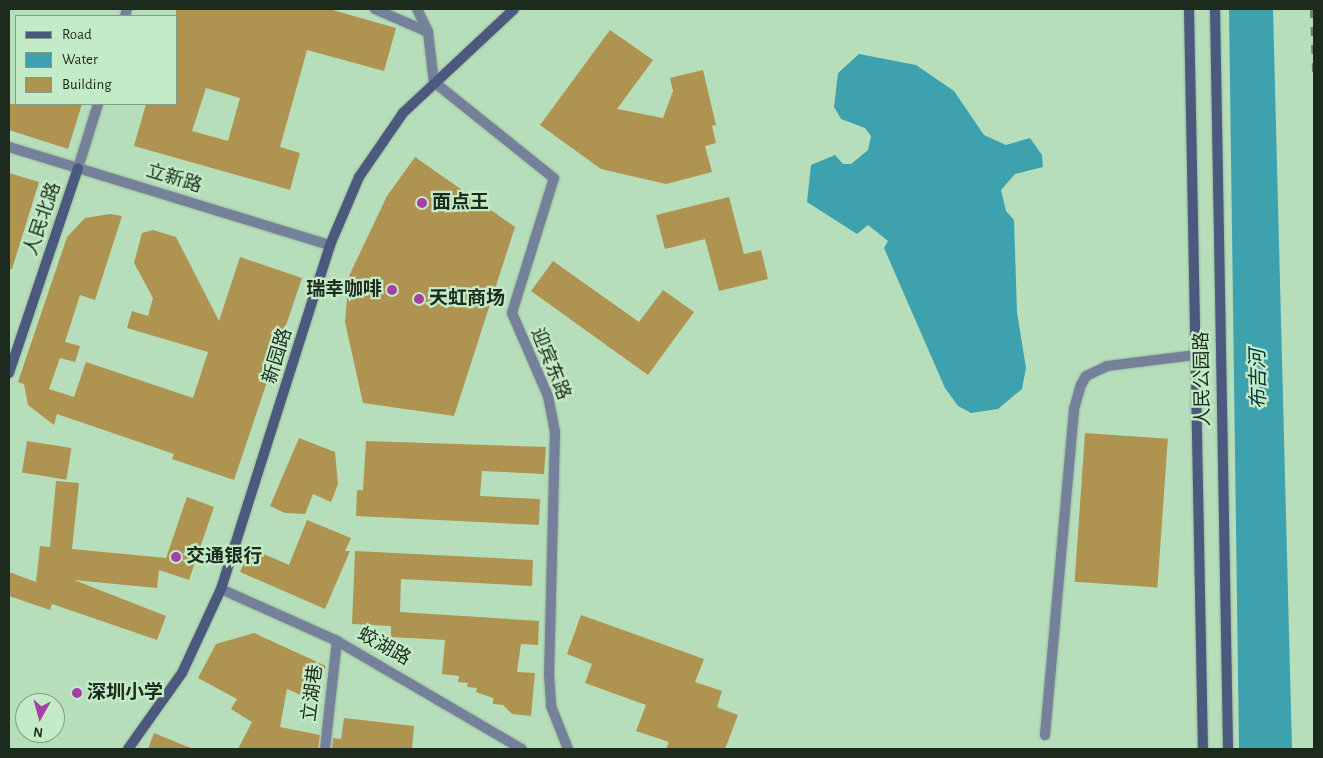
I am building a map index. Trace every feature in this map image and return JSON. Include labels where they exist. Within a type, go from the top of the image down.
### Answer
[{"type":"main road","name":"新园路","points":[[128,749],[182,673],[221,589],[342,210],[379,142],[434,82],[514,9]]},
{"type":"main road","name":"人民公园路","points":[[1189,9],[1203,749]]},
{"type":"main road","name":"人民公园路","points":[[1215,9],[1228,749]]},
{"type":"main road","name":"人民北路","points":[[9,373],[78,168]]},
{"type":"street","points":[[375,9],[428,32]]},
{"type":"street","points":[[418,9],[428,32],[434,82]]},
{"type":"street","name":"迎宾东路","points":[[434,82],[554,178],[512,313],[548,396],[555,432],[548,674],[551,706],[568,749]]},
{"type":"street","name":"人民北路","points":[[78,168],[98,105]]},
{"type":"street","name":"立新路","points":[[9,147],[330,245]]},
{"type":"street","points":[[1045,735],[1074,409],[1081,385],[1086,376],[1107,366],[1195,355]]},
{"type":"street","name":"蛟湖路","points":[[221,589],[337,641],[522,749]]},
{"type":"street","name":"立湖巷","points":[[324,749],[337,641]]},
{"type":"water","name":"布吉河","points":[[1229,9],[1273,9],[1292,749],[1239,749]]},
{"type":"water","points":[[859,54],[916,65],[954,91],[984,135],[1006,145],[1030,138],[1042,155],[1043,167],[1015,174],[1001,190],[1006,211],[1014,220],[1017,312],[1026,368],[1022,389],[998,409],[971,413],[958,406],[945,388],[884,248],[888,241],[868,225],[857,234],[807,202],[811,165],[835,155],[843,164],[851,164],[868,150],[871,136],[865,128],[841,119],[834,107],[838,73]]},
{"type":"building","points":[[176,9],[329,9],[396,28],[384,71],[307,50],[280,147],[300,153],[290,190],[134,146],[146,105],[178,105],[178,15],[176,15]],"holes":[[[206,88],[240,98],[228,141],[192,131]]]},
{"type":"building","points":[[610,30],[653,60],[617,109],[663,118],[673,91],[670,78],[703,70],[716,125],[712,126],[716,143],[705,146],[712,172],[666,184],[601,169],[540,125]]},
{"type":"building","points":[[9,104],[82,105],[68,149],[9,130]]},
{"type":"building","name":"天虹商场","points":[[415,157],[515,227],[454,416],[363,403],[345,322],[349,276],[387,196]]},
{"type":"building","points":[[9,173],[39,182],[12,269],[9,269]]},
{"type":"building","points":[[729,197],[744,254],[761,250],[768,279],[719,291],[705,239],[665,249],[656,215]]},
{"type":"building","points":[[110,214],[122,216],[95,300],[80,295],[65,342],[80,346],[75,362],[60,358],[49,389],[74,397],[86,362],[193,398],[208,352],[127,328],[132,311],[148,316],[153,298],[134,263],[142,233],[153,230],[176,237],[219,321],[240,257],[302,278],[234,480],[172,459],[174,454],[57,414],[54,425],[28,405],[24,384],[18,382],[67,237],[85,218]]},
{"type":"building","points":[[553,261],[639,322],[663,290],[694,312],[648,375],[531,291]]},
{"type":"building","points":[[1085,433],[1168,439],[1157,587],[1075,582]]},
{"type":"building","points":[[299,438],[335,452],[338,484],[331,502],[313,494],[305,514],[285,513],[270,506]]},
{"type":"building","points":[[27,441],[71,448],[66,480],[22,473]]},
{"type":"building","points":[[366,441],[546,447],[544,474],[482,471],[480,496],[540,499],[539,525],[356,516],[357,490],[363,490]]},
{"type":"building","points":[[56,481],[79,483],[72,549],[166,558],[187,497],[214,507],[189,580],[159,570],[157,588],[74,580],[166,616],[157,640],[52,604],[50,610],[9,596],[9,572],[36,582],[40,546],[50,547]]},
{"type":"building","points":[[307,520],[351,538],[345,551],[350,551],[325,609],[240,572],[250,548],[289,565]]},
{"type":"building","points":[[355,551],[533,560],[532,586],[401,579],[400,612],[539,621],[538,645],[521,644],[517,672],[535,673],[531,716],[512,714],[503,705],[493,704],[493,698],[476,692],[477,688],[467,687],[468,683],[458,682],[459,676],[442,674],[445,640],[391,637],[391,626],[352,624]]},
{"type":"building","points":[[581,615],[704,659],[695,682],[722,691],[717,707],[738,715],[725,749],[666,749],[669,742],[636,731],[646,705],[585,683],[592,664],[567,654]]},
{"type":"building","points":[[254,633],[326,666],[310,699],[287,689],[280,727],[320,735],[318,749],[238,749],[252,722],[231,709],[237,699],[198,678],[216,644]]},
{"type":"building","points":[[344,718],[414,726],[412,749],[332,749],[333,738],[341,739]]},
{"type":"building","points":[[154,733],[193,749],[148,749]]},
{"type":"railway","points":[[1312,9],[1314,73]]},
{"type":"place","name":"面点王","points":[[422,203]]},
{"type":"place","name":"瑞幸咖啡","points":[[392,290]]},
{"type":"place","name":"天虹商场","points":[[419,299]]},
{"type":"place","name":"交通银行","points":[[176,557]]},
{"type":"place","name":"深圳小学","points":[[77,693]]}]
